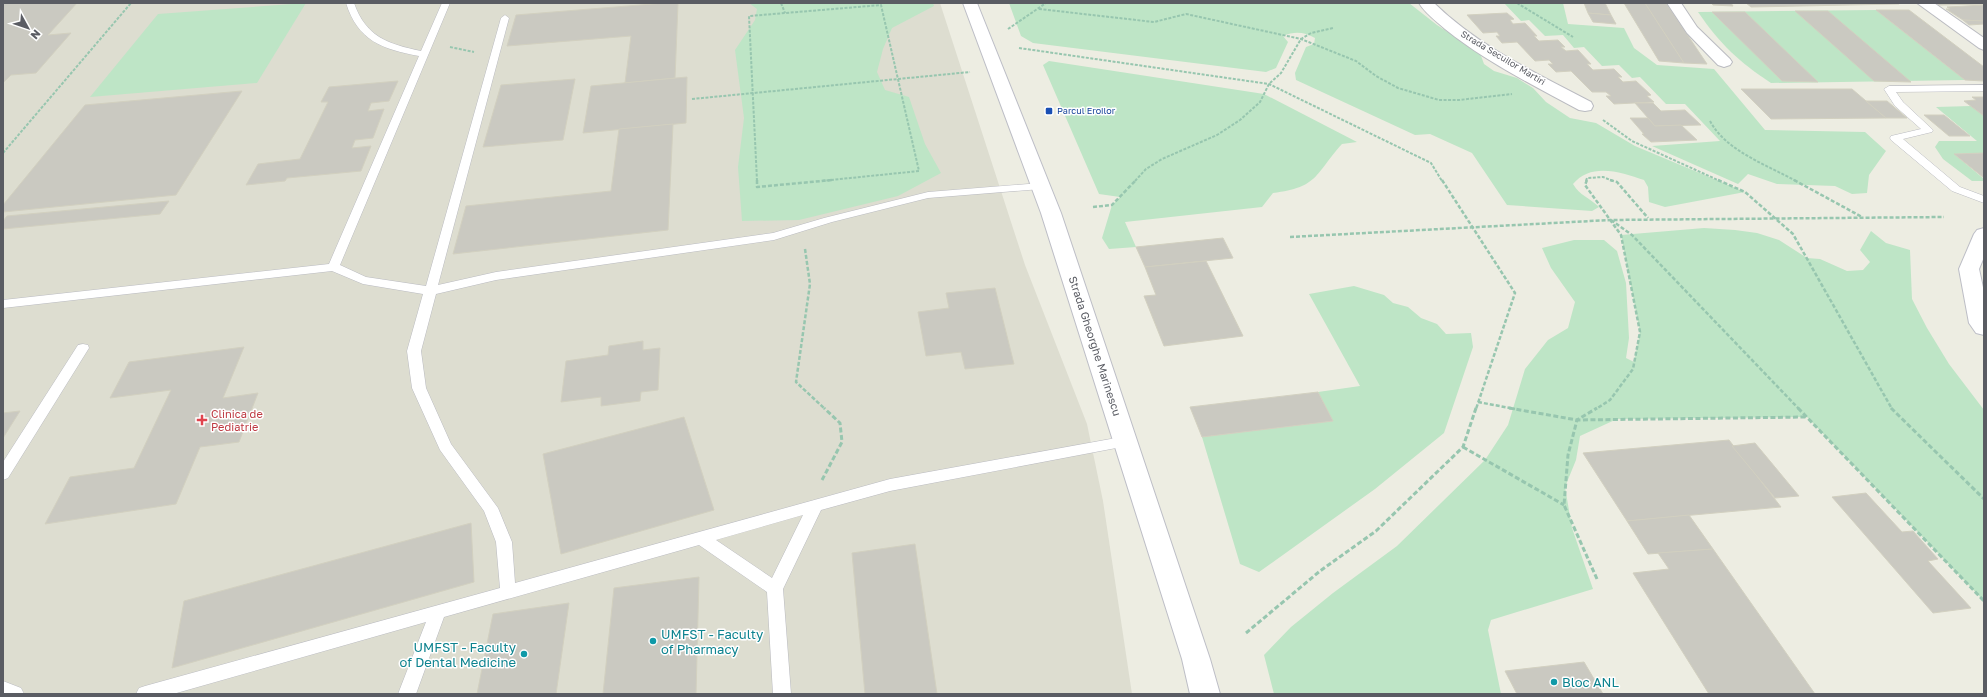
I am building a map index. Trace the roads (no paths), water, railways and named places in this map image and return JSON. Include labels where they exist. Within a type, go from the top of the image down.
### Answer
[{"type":"main road","name":"Strada Gheorghe Marinescu","points":[[970,3],[1051,213],[1127,441],[1196,659],[1205,694]]},
{"type":"main road","name":"Strada Secuilor Martiri","points":[[1426,3],[1434,12],[1470,40],[1585,106]]},
{"type":"main road","points":[[1674,3],[1692,30],[1724,62]]},
{"type":"main road","points":[[1924,3],[1983,44]]},
{"type":"main road","points":[[1984,234],[1969,269],[1980,300],[1980,323],[1984,328]]},
{"type":"lane","points":[[350,3],[353,16],[377,42],[390,47],[425,55]]},
{"type":"lane","points":[[333,267],[446,3]]},
{"type":"lane","points":[[505,18],[414,351],[419,388],[445,446],[490,508],[504,542],[508,592]]},
{"type":"lane","points":[[1984,88],[1889,89],[1899,104],[1928,130],[1895,138],[1956,189],[1984,200]]},
{"type":"lane","points":[[3,304],[333,267],[363,280],[430,291],[496,276],[774,236],[828,220],[928,195],[1041,186]]},
{"type":"lane","points":[[3,474],[84,348]]},
{"type":"lane","points":[[145,694],[702,539],[890,485],[1127,441]]},
{"type":"lane","points":[[782,694],[775,589],[811,508]]},
{"type":"lane","points":[[702,539],[775,589]]},
{"type":"lane","points":[[407,694],[438,612]]},
{"type":"lane","points":[[3,689],[15,694]]},
{"type":"place","name":"Parcul Eroilor","points":[[1049,111]]},
{"type":"place","name":"Clinica de Pediatrie","points":[[202,420]]},
{"type":"place","name":"UMFST - Faculty of Pharmacy","points":[[653,641]]},
{"type":"place","name":"UMFST - Faculty of Dental Medicine","points":[[524,654]]},
{"type":"place","name":"Bloc ANL","points":[[1554,682]]}]
